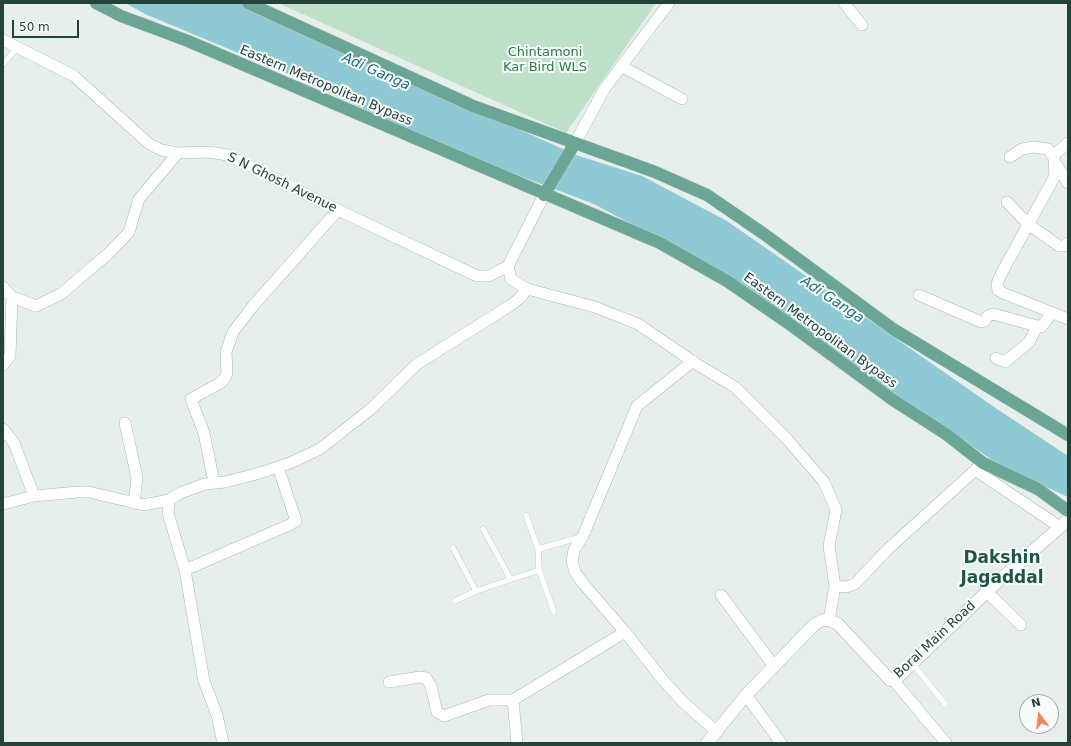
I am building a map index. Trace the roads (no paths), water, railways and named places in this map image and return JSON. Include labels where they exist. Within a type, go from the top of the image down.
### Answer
[{"type":"main road","name":"Eastern Metropolitan Bypass","points":[[96,3],[121,16],[188,41],[544,195],[660,243],[727,281],[788,322],[893,400],[946,434],[979,467],[1038,489],[1068,511]]},
{"type":"main road","points":[[248,3],[473,106],[655,172],[708,195],[764,234],[893,329],[1068,435]]},
{"type":"main road","points":[[544,195],[575,143]]},
{"type":"main road","name":"Boral Main Road","points":[[830,620],[838,624],[890,680],[894,680],[913,664],[987,592],[1064,523]]},
{"type":"main road","points":[[707,743],[716,730],[746,695],[815,624],[830,620]]},
{"type":"street","points":[[575,143],[605,88],[669,3]]},
{"type":"street","points":[[844,3],[862,25]]},
{"type":"street","name":"S N Ghosh Avenue","points":[[3,40],[18,46],[74,76],[148,143],[161,150],[178,153],[208,152],[228,155],[338,210],[477,276],[488,276],[508,266]]},
{"type":"street","points":[[621,66],[682,99]]},
{"type":"street","points":[[1068,143],[1056,154],[1054,160],[1056,176],[1028,224],[997,284],[998,290],[1003,294],[1068,319]]},
{"type":"street","points":[[1010,157],[1022,149],[1033,147],[1048,149],[1068,183]]},
{"type":"street","points":[[3,287],[12,298],[36,306],[47,302],[65,291],[109,253],[129,232],[139,199],[178,153]]},
{"type":"street","points":[[544,195],[508,266],[511,279],[527,289],[595,307],[625,318],[648,330],[693,361],[735,387],[787,439],[824,482],[836,510],[829,546],[835,586],[830,620]]},
{"type":"street","points":[[1007,202],[1028,224],[1059,246],[1064,246],[1068,243]]},
{"type":"street","points":[[214,482],[204,433],[191,399],[220,383],[225,378],[227,373],[226,352],[233,332],[253,306],[338,210]]},
{"type":"street","points":[[3,504],[34,496],[89,492],[134,503],[152,504],[169,500],[190,489],[214,482],[243,478],[278,467],[320,449],[372,408],[417,364],[511,305],[520,298],[527,289]]},
{"type":"street","points":[[919,295],[981,322],[986,321],[988,316],[993,314],[1038,327],[1043,326],[1052,313]]},
{"type":"street","points":[[3,365],[10,356],[12,298]]},
{"type":"street","points":[[996,358],[1005,362],[1028,342],[1038,327]]},
{"type":"street","points":[[693,361],[637,406],[583,536],[574,550],[572,561],[575,572],[582,582],[625,632],[663,680],[683,702],[716,730]]},
{"type":"street","points":[[125,423],[137,478],[134,503]]},
{"type":"street","points":[[3,429],[14,444],[34,496]]},
{"type":"street","points":[[184,570],[296,521],[278,467]]},
{"type":"street","points":[[835,586],[846,587],[855,584],[887,550],[979,467],[1064,523]]},
{"type":"street","points":[[169,500],[168,513],[184,570],[204,681],[217,716],[223,743]]},
{"type":"street","points":[[987,592],[1021,625]]},
{"type":"street","points":[[721,595],[774,666]]},
{"type":"street","points":[[389,682],[420,677],[426,678],[431,686],[438,712],[444,716],[489,700],[513,700],[625,632]]},
{"type":"street","points":[[894,680],[946,743]]},
{"type":"street","points":[[746,695],[781,743]]},
{"type":"street","points":[[513,700],[517,743]]},
{"type":"lane","points":[[3,64],[18,46]]},
{"type":"lane","points":[[526,514],[538,549],[539,570],[554,612]]},
{"type":"lane","points":[[483,530],[510,578]]},
{"type":"lane","points":[[538,549],[583,536]]},
{"type":"lane","points":[[453,548],[476,591]]},
{"type":"lane","points":[[455,601],[510,578],[539,570]]},
{"type":"lane","points":[[913,664],[945,704]]},
{"type":"water","name":"Adi Ganga","points":[[125,3],[240,3],[576,155],[642,176],[727,221],[997,409],[1068,456],[1068,497],[1001,466],[888,389],[744,285],[594,204],[459,153],[291,75],[145,14]]},
{"type":"district","name":"Dakshin Jagaddal","points":[[1002,569]]},
{"type":"park label","name":"Chintamoni Kar Bird WLS","points":[[545,60]]}]
